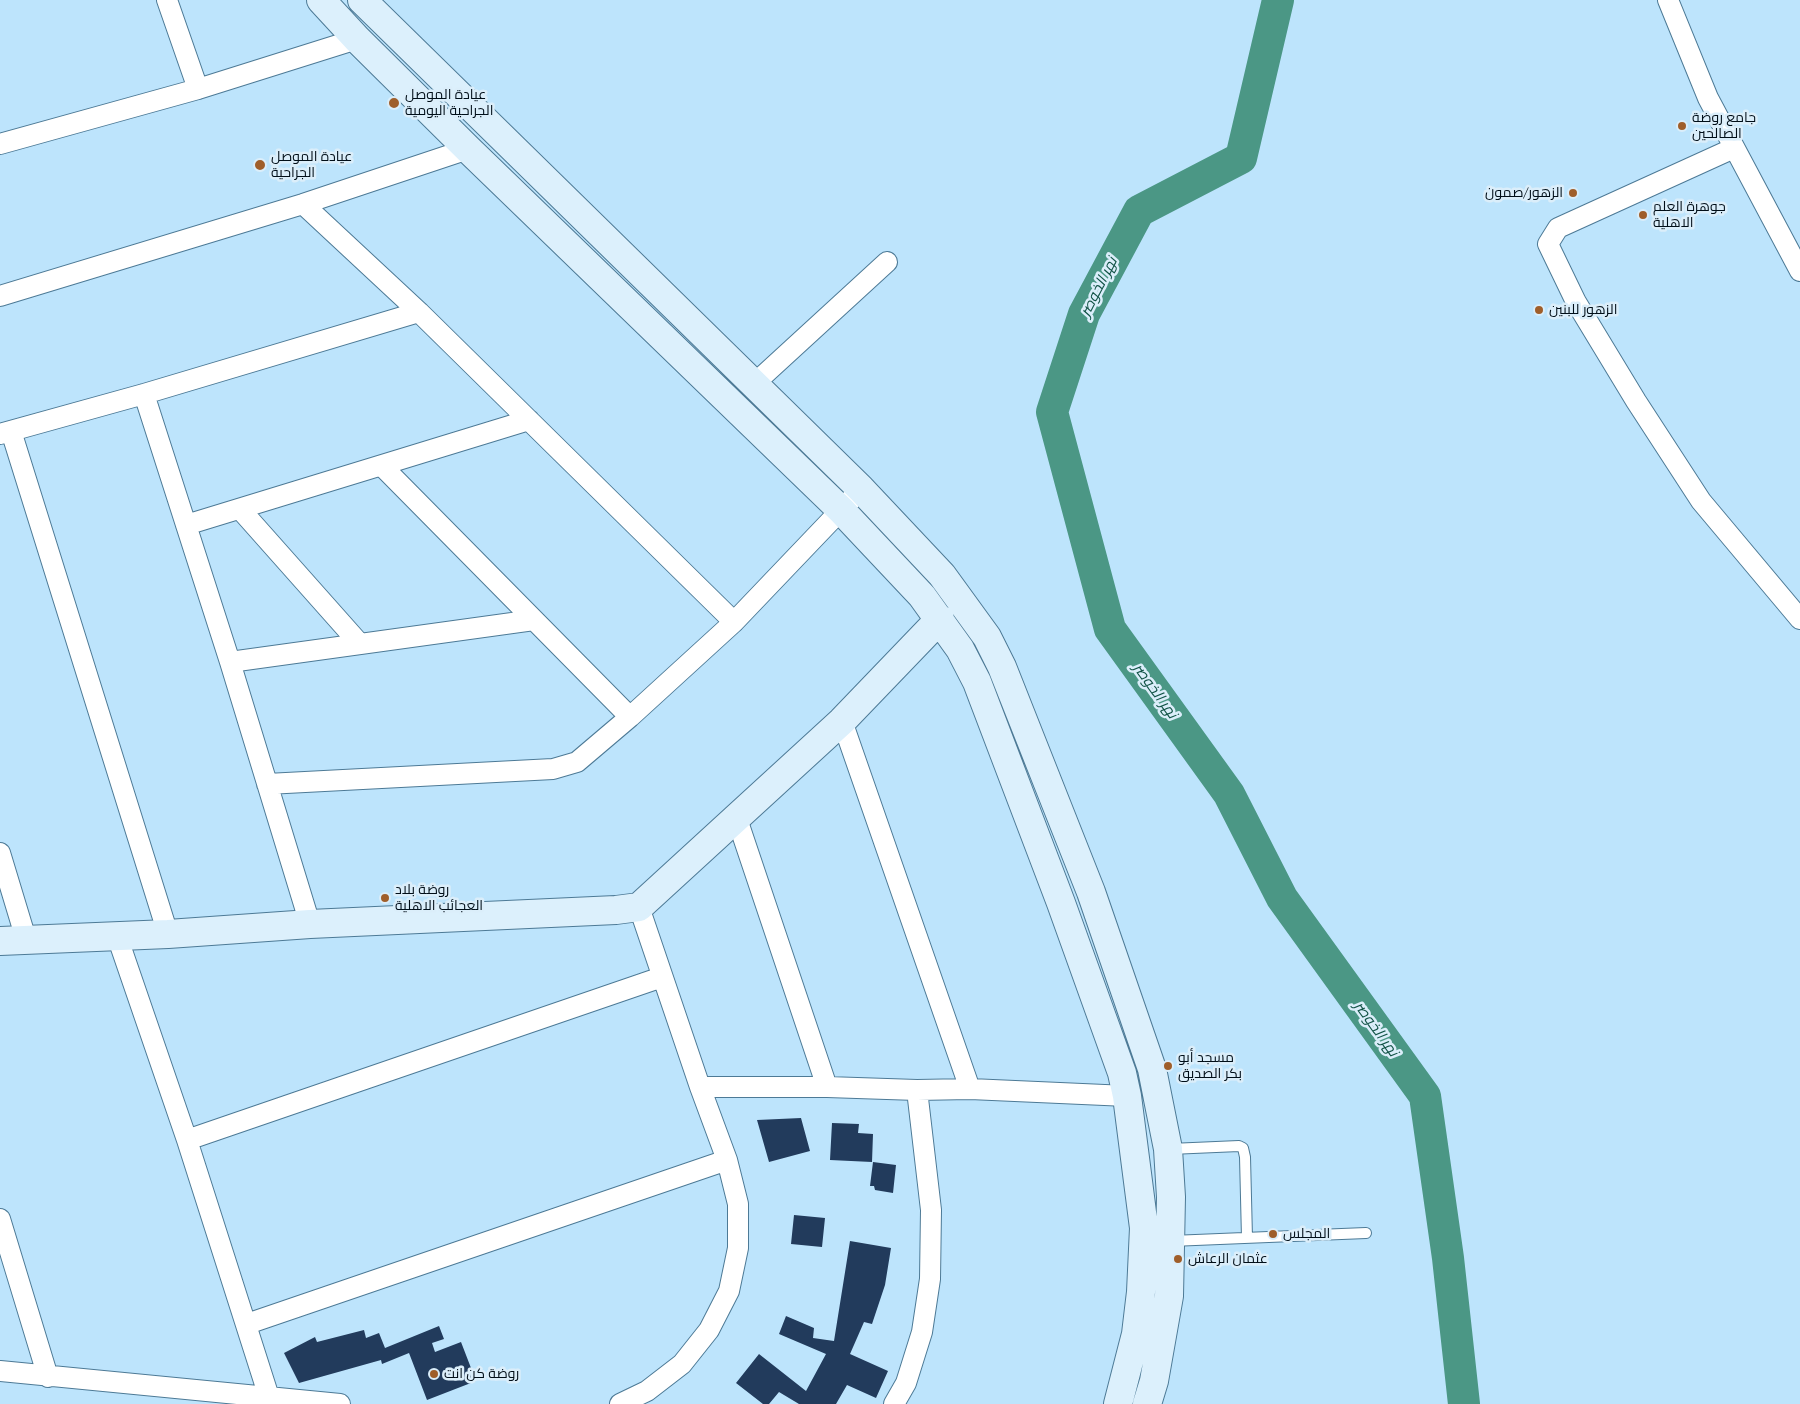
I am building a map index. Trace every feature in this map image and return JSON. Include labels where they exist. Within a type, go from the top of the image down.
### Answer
[{"type":"street","points":[[167,0],[198,89]]},
{"type":"street","points":[[321,0],[356,39],[468,149],[842,510],[905,576],[960,649],[977,682],[1061,903],[1122,1073],[1127,1096],[1144,1228],[1141,1292],[1136,1334],[1118,1404]]},
{"type":"street","points":[[362,0],[861,488],[942,575],[987,637],[1002,667],[1091,892],[1152,1069],[1168,1149],[1171,1197],[1170,1296],[1154,1381],[1147,1404]]},
{"type":"street","points":[[1668,0],[1708,98],[1800,271]]},
{"type":"street","points":[[0,144],[198,89],[356,39]]},
{"type":"street","points":[[1734,148],[1558,228],[1548,244],[1576,302],[1636,402],[1701,501],[1800,619]]},
{"type":"street","points":[[0,296],[303,204],[468,149]]},
{"type":"street","points":[[303,204],[419,312],[734,622]]},
{"type":"street","points":[[754,384],[887,262]]},
{"type":"street","points":[[168,934],[5,432],[144,394],[419,312]]},
{"type":"street","points":[[144,394],[230,662],[310,924]]},
{"type":"street","points":[[186,525],[529,420]]},
{"type":"street","points":[[382,466],[630,717]]},
{"type":"street","points":[[267,784],[553,769],[577,762],[630,717],[734,622],[861,488]]},
{"type":"street","points":[[240,509],[359,643]]},
{"type":"street","points":[[230,662],[534,620]]},
{"type":"street","points":[[0,853],[13,940],[168,934],[310,924],[616,910],[639,906],[737,819],[842,721],[940,620]]},
{"type":"street","points":[[842,721],[970,1089]]},
{"type":"street","points":[[737,819],[827,1087]]},
{"type":"street","points":[[1061,903],[1091,892]]},
{"type":"street","points":[[620,1404],[647,1391],[682,1364],[709,1330],[728,1291],[738,1248],[738,1204],[727,1160],[662,978],[639,906]]},
{"type":"street","points":[[117,936],[187,1140],[269,1397]]},
{"type":"street","points":[[187,1140],[662,978]]},
{"type":"street","points":[[700,1087],[970,1089],[1127,1096]]},
{"type":"street","points":[[894,1404],[906,1383],[922,1332],[930,1279],[931,1210],[918,1090]]},
{"type":"street","points":[[247,1324],[727,1160]]},
{"type":"street","points":[[0,1220],[48,1377]]},
{"type":"street","points":[[0,1371],[340,1404]]},
{"type":"lane","points":[[1168,1149],[1238,1146],[1242,1148],[1245,1158],[1247,1238]]},
{"type":"lane","points":[[1170,1241],[1366,1233]]},
{"type":"building","points":[[801,1118],[810,1151],[769,1162],[757,1120]]},
{"type":"building","points":[[832,1123],[859,1124],[858,1133],[873,1134],[872,1162],[830,1160]]},
{"type":"building","points":[[873,1162],[896,1165],[893,1193],[875,1190],[874,1186],[870,1186]]},
{"type":"building","points":[[794,1215],[825,1218],[822,1247],[791,1244]]},
{"type":"building","points":[[850,1241],[891,1248],[885,1285],[872,1324],[864,1322],[850,1354],[888,1371],[876,1398],[847,1385],[836,1404],[799,1404],[779,1392],[769,1404],[763,1404],[736,1383],[759,1354],[806,1391],[826,1354],[779,1334],[786,1316],[814,1328],[813,1338],[834,1341]]},
{"type":"building","points":[[439,1326],[444,1339],[432,1343],[435,1352],[461,1342],[476,1381],[427,1400],[409,1353],[382,1364],[381,1360],[299,1383],[284,1353],[315,1337],[317,1342],[364,1330],[366,1338],[379,1333],[385,1348]]},
{"type":"waterway","name":"نهر الخوصر","points":[[1278,0],[1241,158],[1139,211],[1084,314],[1052,412],[1110,629],[1229,794],[1282,898],[1425,1096],[1448,1258],[1464,1404]]},
{"type":"place","name":"عيادة الموصل الجراحية اليومية","points":[[394,103]]},
{"type":"place","name":"جامع روضة الصالحين","points":[[1682,126]]},
{"type":"place","name":"عيادة الموصل الجراحية","points":[[260,165]]},
{"type":"place","name":"الزهور/صمون","points":[[1573,193]]},
{"type":"place","name":"جوهرة العلم الاهلية","points":[[1643,215]]},
{"type":"place","name":"الزهور للبنين","points":[[1539,310]]},
{"type":"place","name":"روضة بلاد العجائب الاهلية","points":[[385,898]]},
{"type":"place","name":"مسجد أبو بكر الصديق","points":[[1168,1066]]},
{"type":"place","name":"المجلس","points":[[1273,1234]]},
{"type":"place","name":"عثمان الرعاش","points":[[1178,1259]]},
{"type":"place","name":"روضة كن انت","points":[[434,1374]]}]
